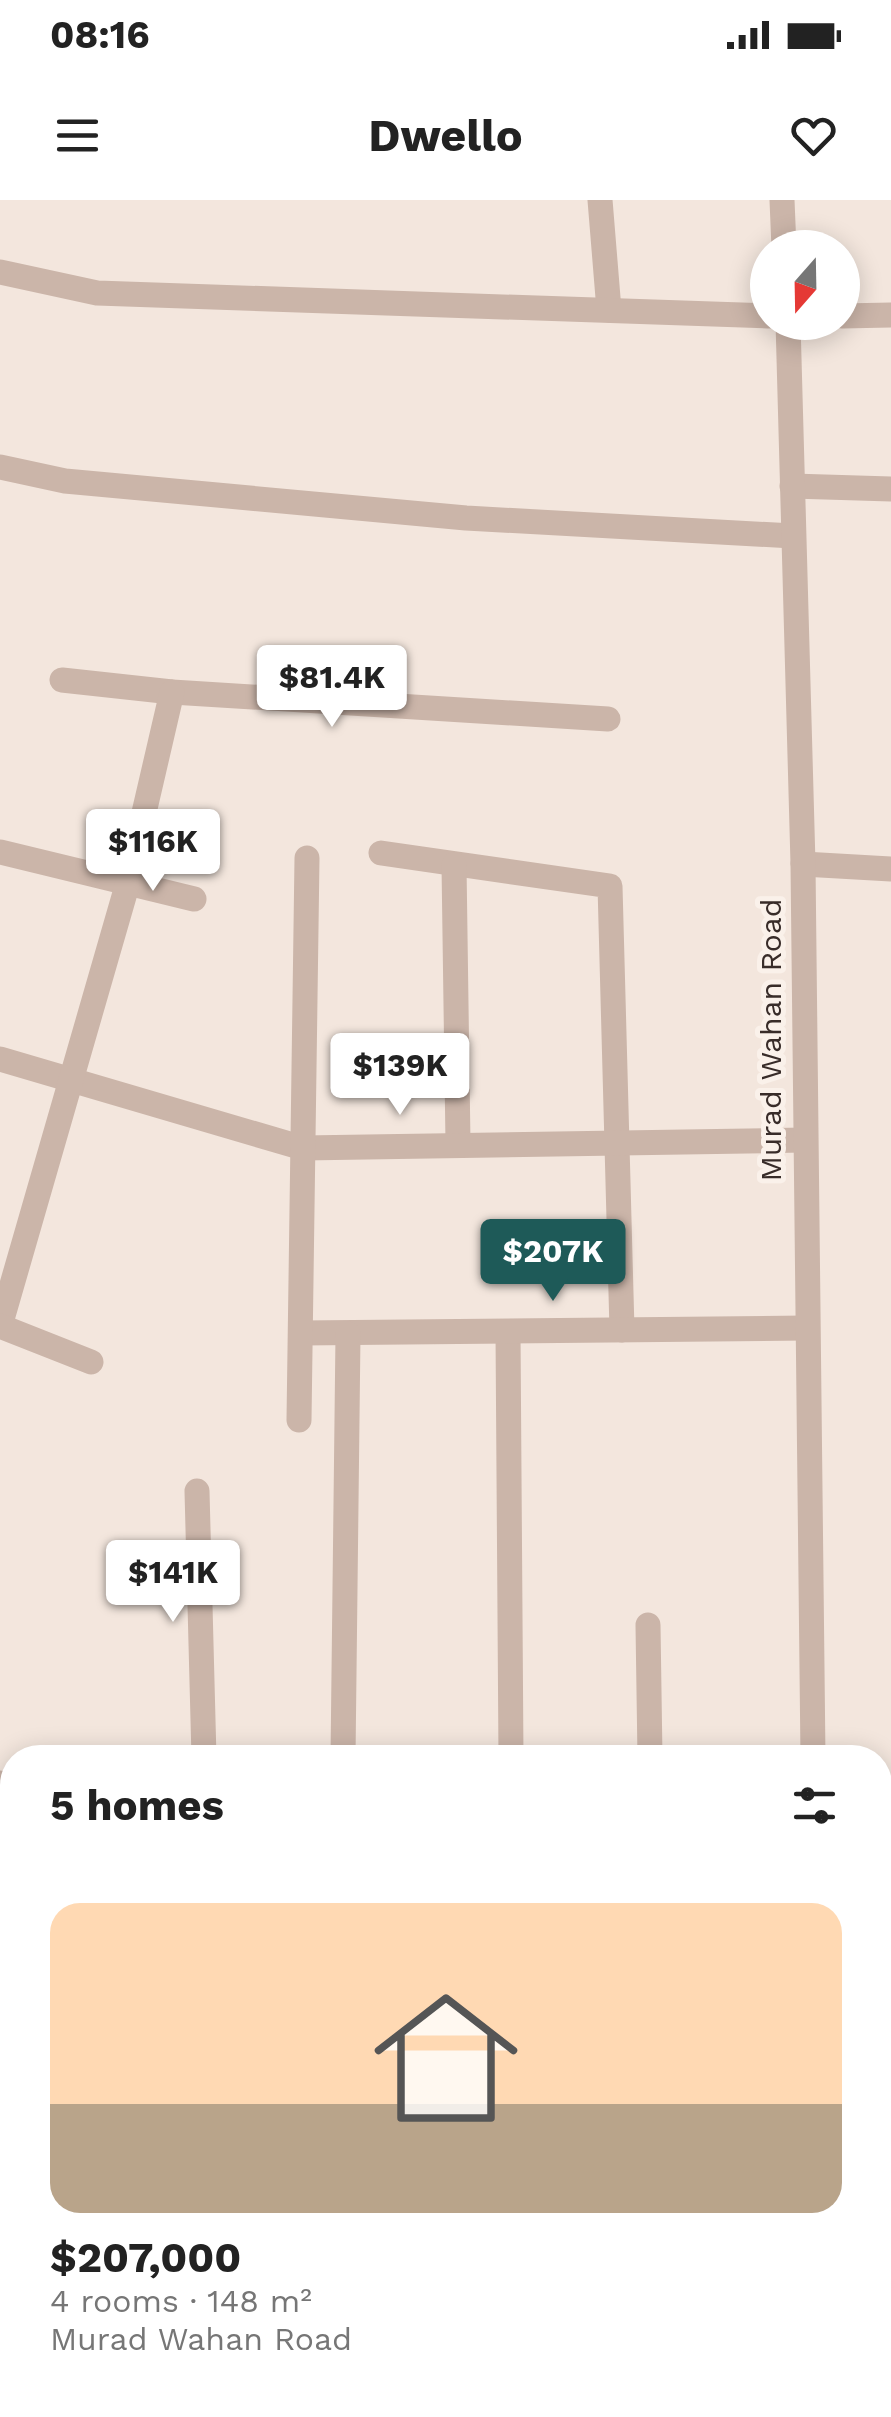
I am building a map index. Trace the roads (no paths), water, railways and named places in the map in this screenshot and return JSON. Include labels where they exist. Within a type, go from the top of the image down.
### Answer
[{"type":"street","points":[[600,200],[609,310]]},
{"type":"street","points":[[782,200],[783,230]]},
{"type":"street","points":[[0,272],[97,293],[750,315]]},
{"type":"street","points":[[860,316],[891,315]]},
{"type":"street","name":"Murad Wahan Road","points":[[788,340],[803,864],[813,1745]]},
{"type":"street","points":[[0,467],[65,481],[466,518],[794,536]]},
{"type":"street","points":[[792,486],[891,489]]},
{"type":"street","points":[[62,680],[172,692],[608,720]]},
{"type":"street","points":[[92,1362],[0,1326],[127,886],[172,692]]},
{"type":"street","points":[[0,852],[127,886],[194,899]]},
{"type":"street","points":[[381,852],[610,886],[622,1330]]},
{"type":"street","points":[[299,1420],[307,858]]},
{"type":"street","points":[[803,864],[891,869]]},
{"type":"street","points":[[454,865],[458,1143]]},
{"type":"street","points":[[0,1059],[304,1148],[804,1140]]},
{"type":"street","points":[[301,1333],[806,1328]]},
{"type":"street","points":[[508,1332],[512,1745]]},
{"type":"street","points":[[344,1745],[348,1334]]},
{"type":"street","points":[[197,1490],[204,1745]]},
{"type":"street","points":[[648,1626],[650,1745]]}]
